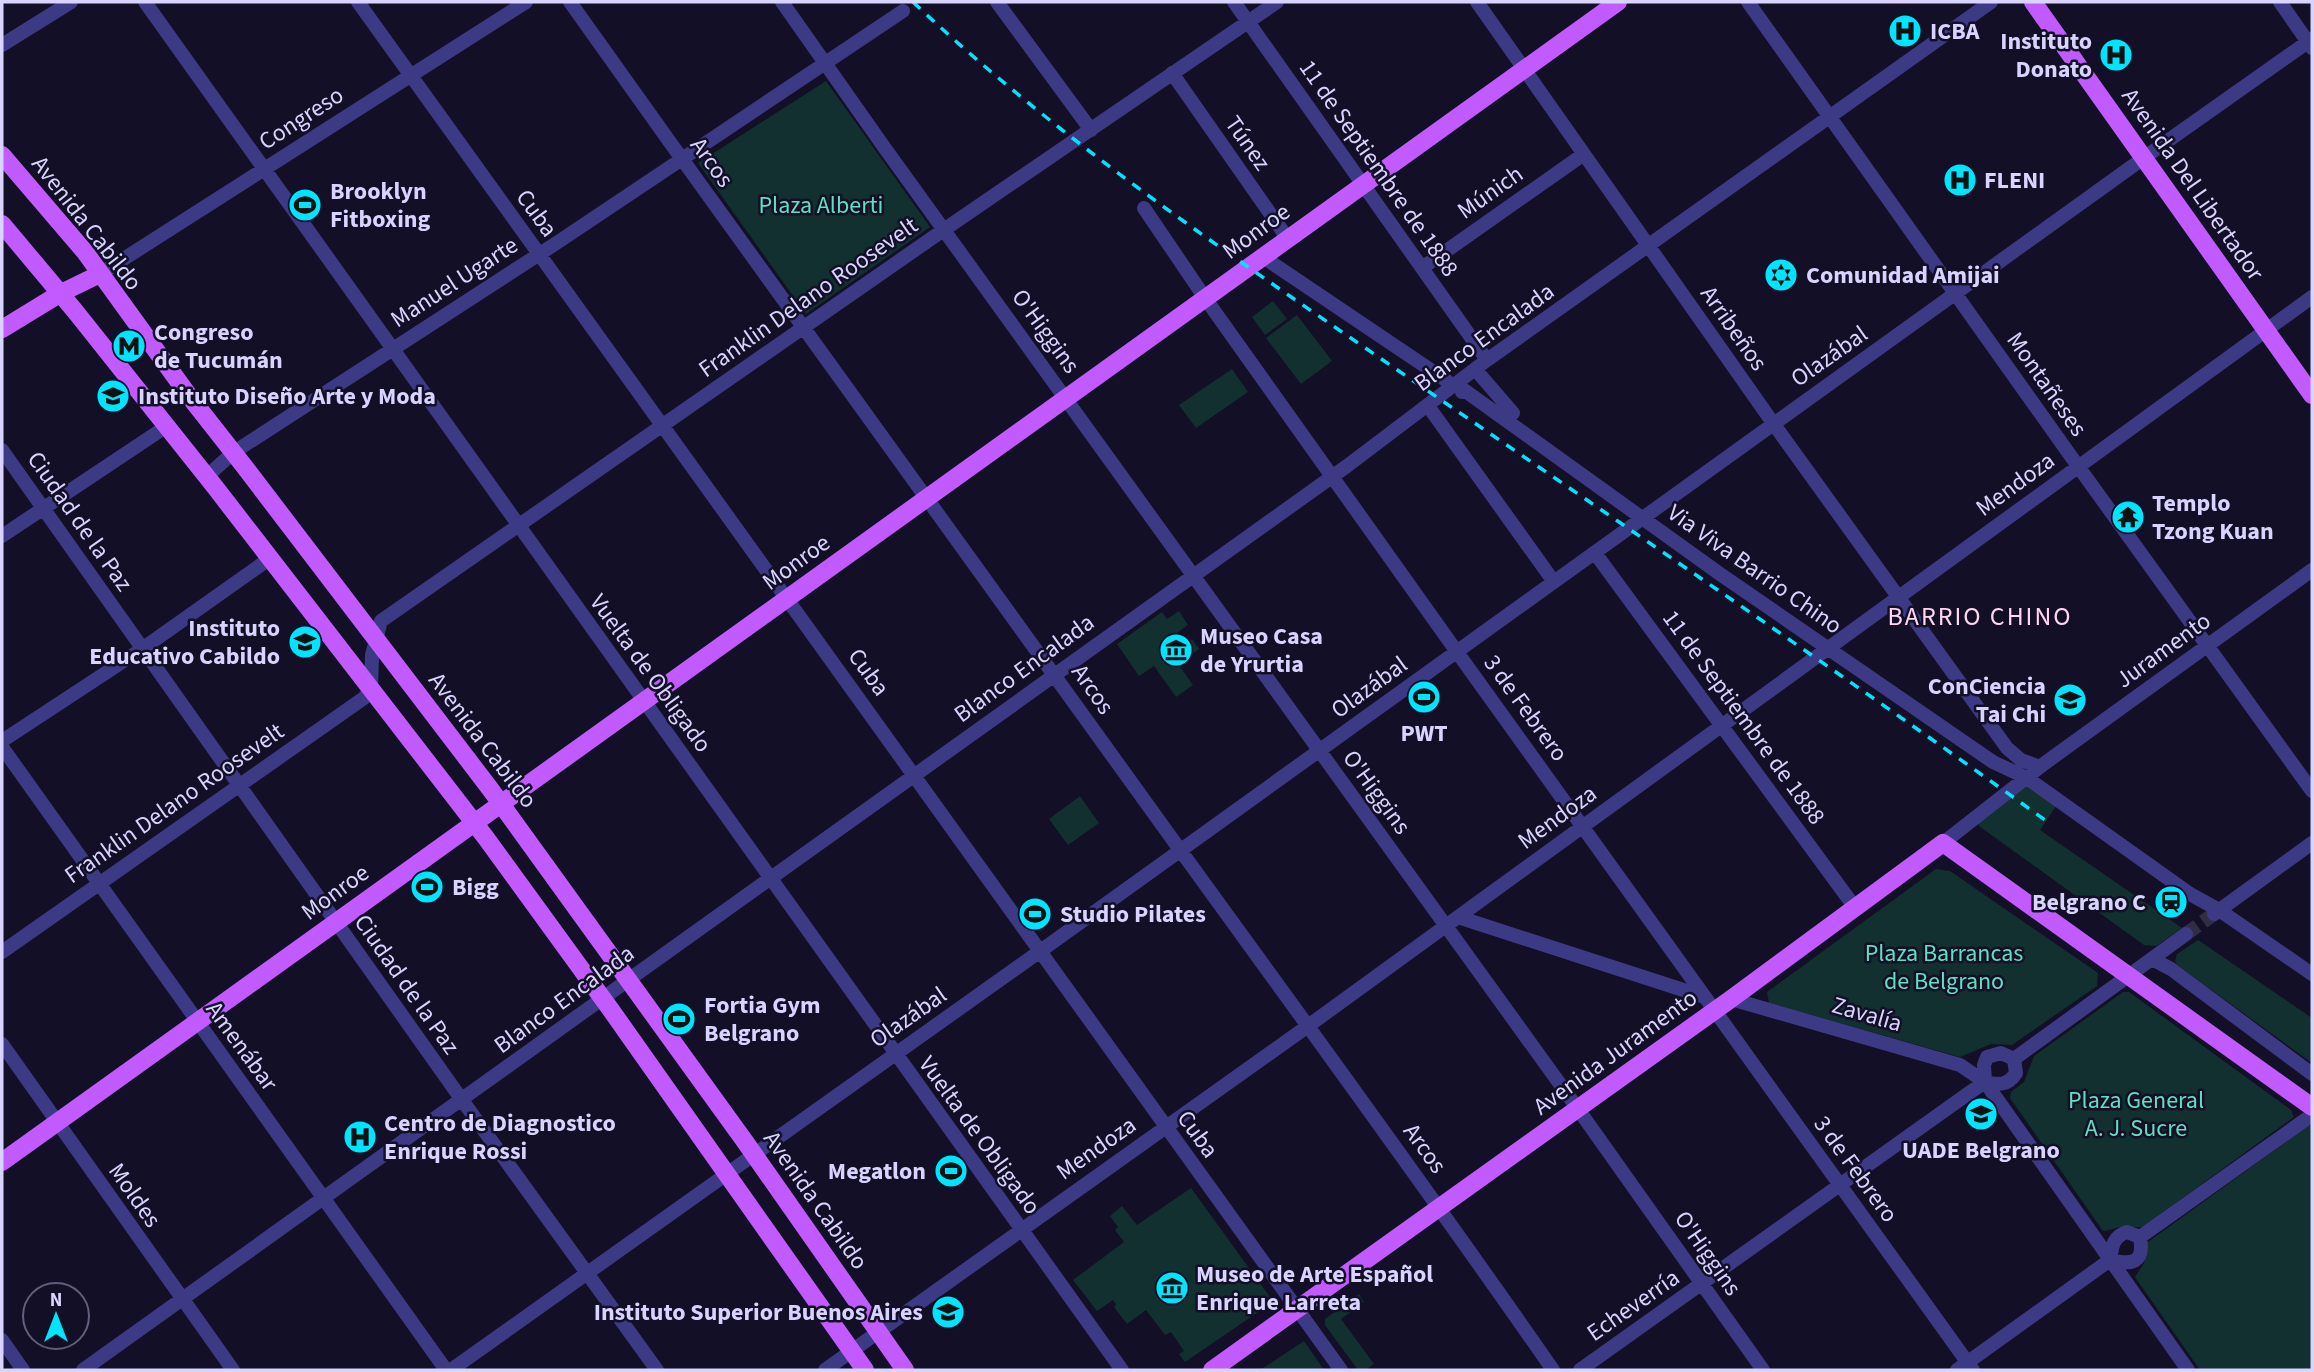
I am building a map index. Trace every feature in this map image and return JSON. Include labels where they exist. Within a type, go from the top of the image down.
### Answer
[{"type":"main road","name":"Monroe","points":[[2,1162],[1618,2]]},
{"type":"main road","name":"Avenida Del Libertador","points":[[2033,2],[2312,395]]},
{"type":"main road","name":"Avenida Cabildo","points":[[2,155],[85,253],[92,278],[234,452],[500,804],[630,981],[905,1370]]},
{"type":"main road","points":[[2,224],[167,426],[474,823],[603,1000],[864,1370]]},
{"type":"main road","points":[[2,329],[61,293],[92,278]]},
{"type":"main road","points":[[1943,844],[2312,1107]]},
{"type":"main road","name":"Avenida Juramento","points":[[1212,1370],[1578,1109],[1709,1004],[1731,999],[1943,844]]},
{"type":"street","points":[[2,46],[52,7],[71,2]]},
{"type":"street","name":"Vuelta de Obligado","points":[[145,2],[1122,1370]]},
{"type":"street","name":"Cuba","points":[[358,2],[1341,1370]]},
{"type":"street","name":"Congreso","points":[[92,278],[526,2]]},
{"type":"street","name":"Arcos","points":[[570,2],[803,329],[1440,1207],[1553,1370]]},
{"type":"street","name":"O'Higgins","points":[[782,2],[1319,750],[1452,922],[1578,1109],[1763,1370]]},
{"type":"street","points":[[997,2],[1091,130]]},
{"type":"street","name":"11 de Septiembre de 1888","points":[[1234,2],[1422,268],[1513,413]]},
{"type":"street","name":"Franklin Delano Roosevelt","points":[[376,638],[381,621],[1277,2]]},
{"type":"street","name":"Arribeños","points":[[1477,2],[2016,764],[2040,767]]},
{"type":"street","name":"Montañeses","points":[[1748,2],[2312,791]]},
{"type":"street","name":"Blanco Encalada","points":[[83,1370],[630,981],[1333,475],[1481,364],[1991,2]]},
{"type":"street","points":[[2280,2],[2311,43]]},
{"type":"street","name":"Manuel Ugarte","points":[[206,477],[234,452],[903,11]]},
{"type":"street","name":"Olazábal","points":[[451,1370],[1040,952],[2144,158],[2311,43]]},
{"type":"street","name":"Túnez","points":[[1172,73],[1288,239]]},
{"type":"street","name":"Múnich","points":[[1422,268],[1584,154]]},
{"type":"street","name":"3 de Febrero","points":[[1144,208],[1457,652],[1840,1185],[1966,1368]]},
{"type":"street","points":[[1262,257],[1447,381]]},
{"type":"street","name":"Mendoza","points":[[825,1370],[1308,1026],[2312,297]]},
{"type":"street","name":"Via Viva Barrio Chino","points":[[1462,392],[1464,390],[1641,518],[1993,762],[2016,764],[2027,778],[2041,779],[2072,806],[2155,864],[2201,891],[2217,912]]},
{"type":"street","points":[[1428,406],[1554,582]]},
{"type":"street","points":[[2,536],[167,426]]},
{"type":"street","name":"Ciudad de la Paz","points":[[2,450],[462,1100],[657,1370]]},
{"type":"street","name":"11 de Septiembre de 1888","points":[[1595,552],[1856,909]]},
{"type":"street","points":[[2,741],[142,649],[269,559]]},
{"type":"street","name":"Juramento","points":[[2040,767],[2312,570]]},
{"type":"street","points":[[371,689],[376,638]]},
{"type":"street","name":"Franklin Delano Roosevelt","points":[[2,953],[364,698],[371,689]]},
{"type":"street","name":"Amenábar","points":[[2,747],[446,1370]]},
{"type":"street","name":"Avenida Juramento","points":[[1943,844],[2040,767]]},
{"type":"street","points":[[2312,843],[2217,912],[2312,974]]},
{"type":"street","points":[[1452,922],[1709,1004]]},
{"type":"street","name":"Echeverría","points":[[2014,1059],[2186,934]]},
{"type":"street","points":[[2152,959],[2171,969],[2312,1074]]},
{"type":"street","name":"Zavalía","points":[[1731,999],[1961,1065],[1985,1082]]},
{"type":"street","name":"Moldes","points":[[2,1044],[233,1370]]},
{"type":"street","name":"Echeverría","points":[[1985,1082],[1984,1065],[1987,1057],[2001,1053],[2014,1059]]},
{"type":"street","name":"Echeverría","points":[[1580,1370],[1985,1082],[2008,1082],[2016,1073],[2014,1059]]},
{"type":"street","points":[[1985,1082],[2188,1370]]},
{"type":"street","points":[[2140,1237],[2312,1115]]},
{"type":"street","points":[[1966,1368],[2110,1260],[2117,1237],[2127,1232],[2140,1237]]},
{"type":"street","points":[[2110,1260],[2129,1263],[2135,1261],[2141,1252],[2140,1237]]},
{"type":"street","points":[[2,1340],[23,1370]]},
{"type":"green space","name":"Plaza Alberti","points":[[826,81],[930,227],[806,314],[698,163]]},
{"type":"green space","points":[[1273,301],[1287,319],[1265,335],[1252,317]]},
{"type":"green space","points":[[1297,315],[1332,361],[1301,384],[1266,338]]},
{"type":"green space","points":[[1232,369],[1248,392],[1196,428],[1179,405]]},
{"type":"green space","points":[[1179,611],[1188,625],[1177,633],[1185,644],[1192,639],[1199,649],[1178,664],[1193,685],[1176,697],[1154,666],[1139,676],[1117,644],[1162,612],[1167,619]]},
{"type":"green space","points":[[2029,780],[2059,802],[2040,830],[2182,928],[2156,946],[2144,945],[1979,826],[1978,823]]},
{"type":"green space","points":[[1080,796],[1099,823],[1068,845],[1049,819]]},
{"type":"green space","name":"Plaza Barrancas de Belgrano","points":[[1936,869],[1950,871],[2098,973],[2097,986],[2012,1045],[1991,1044],[1960,1057],[1769,1003],[1767,992]]},
{"type":"green space","points":[[2198,940],[2312,1018],[2312,1063],[2177,965],[2177,954]]},
{"type":"green space","name":"Plaza General A. J. Sucre","points":[[2123,992],[2129,992],[2291,1110],[2294,1117],[2144,1226],[2103,1231],[2010,1098],[2011,1092],[2024,1082],[2034,1056]]},
{"type":"green space","points":[[2308,1126],[2312,1126],[2312,1370],[2200,1370],[2135,1277],[2144,1263],[2148,1242]]},
{"type":"green space","points":[[1191,1188],[1270,1297],[1270,1304],[1185,1362],[1179,1354],[1184,1351],[1171,1332],[1165,1335],[1146,1310],[1127,1324],[1114,1307],[1116,1305],[1113,1300],[1097,1311],[1073,1280],[1124,1242],[1115,1230],[1118,1227],[1110,1216],[1122,1206],[1137,1225]]},
{"type":"green space","points":[[1359,1294],[1364,1302],[1341,1319],[1374,1364],[1365,1370],[1358,1370],[1325,1325],[1325,1319]]},
{"type":"green space","points":[[1304,1341],[1324,1370],[1260,1370]]},
{"type":"tunnel","points":[[2186,934],[2214,914]]},
{"type":"railway","points":[[913,2],[1035,108],[1163,206],[2045,820]]},
{"type":"place","name":"ICBA","points":[[1905,31]]},
{"type":"place","name":"Instituto Donato","points":[[2116,55]]},
{"type":"place","name":"FLENI","points":[[1960,180]]},
{"type":"place","name":"Brooklyn Fitboxing","points":[[305,205]]},
{"type":"place","name":"Comunidad Amijai","points":[[1781,275]]},
{"type":"place","name":"Congreso de Tucumán","points":[[129,346]]},
{"type":"place","name":"Instituto Diseño Arte y Moda","points":[[113,396]]},
{"type":"place","name":"Templo Tzong Kuan","points":[[2128,517]]},
{"type":"place","name":"Instituto Educativo Cabildo","points":[[305,642]]},
{"type":"place","name":"Museo Casa de Yrurtia","points":[[1176,650]]},
{"type":"place","name":"PWT","points":[[1424,697]]},
{"type":"place","name":"ConCiencia Tai Chi","points":[[2070,700]]},
{"type":"place","name":"Bigg","points":[[427,887]]},
{"type":"place","name":"Belgrano C","points":[[2171,902]]},
{"type":"place","name":"Studio Pilates","points":[[1035,914]]},
{"type":"place","name":"Fortia Gym Belgrano","points":[[679,1019]]},
{"type":"place","name":"UADE Belgrano","points":[[1981,1114]]},
{"type":"place","name":"Centro de Diagnostico Enrique Rossi","points":[[360,1137]]},
{"type":"place","name":"Megatlon","points":[[951,1171]]},
{"type":"place","name":"Museo de Arte Español Enrique Larreta","points":[[1172,1288]]},
{"type":"place","name":"Instituto Superior Buenos Aires","points":[[948,1312]]},
{"type":"district","name":"BARRIO CHINO","points":[[1980,616]]}]
